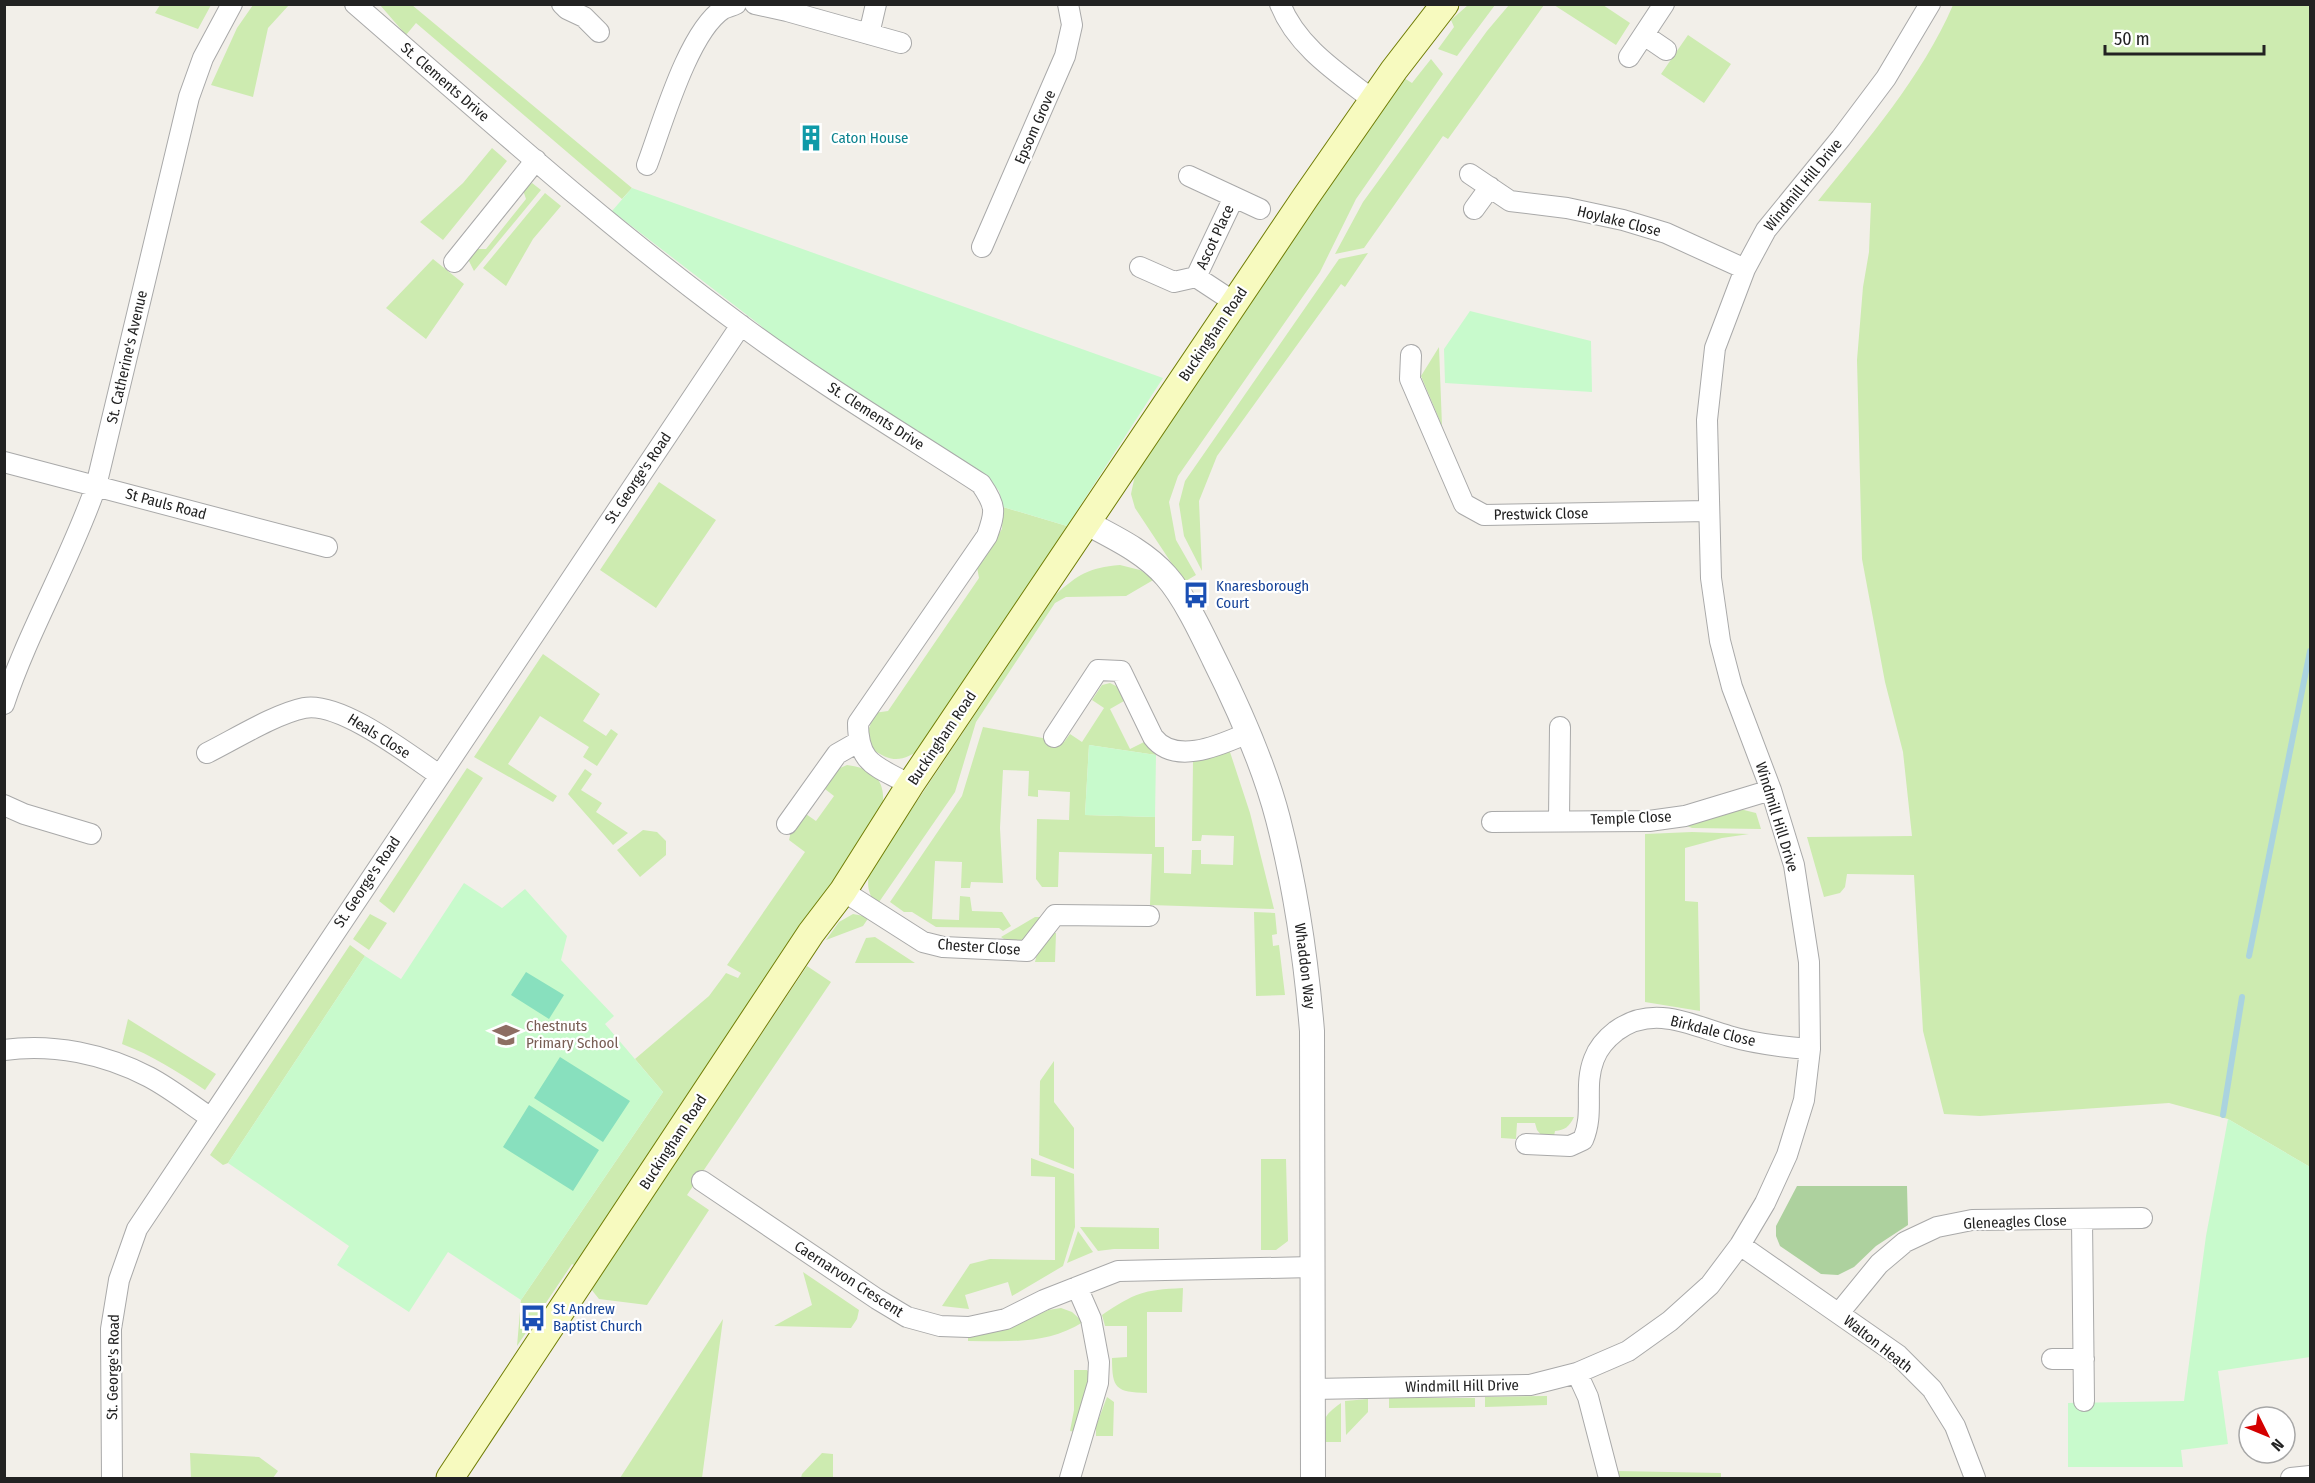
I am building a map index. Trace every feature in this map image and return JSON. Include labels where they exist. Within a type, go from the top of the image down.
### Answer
[{"type":"main road","name":"Buckingham Road","points":[[450,1479],[811,933],[843,891],[910,785],[1088,523],[1234,302],[1394,70],[1442,9]]},
{"type":"street","name":"St. Catherine's Avenue","points":[[4,704],[15,672],[73,547],[96,486],[189,97],[203,58],[232,4]]},
{"type":"street","name":"St. Clements Drive","points":[[355,4],[637,244],[741,325],[786,358],[981,484],[992,501],[993,518],[987,536],[858,723],[858,742]]},
{"type":"street","points":[[562,4],[584,17],[599,32]]},
{"type":"street","points":[[647,165],[688,56],[703,31],[723,10],[736,4]]},
{"type":"street","points":[[755,4],[788,8],[901,43]]},
{"type":"street","points":[[869,34],[876,4]]},
{"type":"street","name":"Epsom Grove","points":[[982,247],[1065,56],[1072,25],[1068,4]]},
{"type":"street","points":[[1280,4],[1302,40],[1326,63],[1373,100]]},
{"type":"street","points":[[1629,57],[1664,4]]},
{"type":"street","name":"Windmill Hill Drive","points":[[1313,1389],[1530,1385],[1576,1373],[1628,1351],[1670,1321],[1710,1284],[1740,1245],[1765,1203],[1786,1155],[1804,1100],[1810,1049],[1809,962],[1794,865],[1771,790],[1732,687],[1720,641],[1712,578],[1708,511],[1707,420],[1715,348],[1745,269],[1766,230],[1841,138],[1886,78],[1930,4]]},
{"type":"street","points":[[1644,35],[1666,50]]},
{"type":"street","points":[[454,262],[536,160]]},
{"type":"street","name":"Hoylake Close","points":[[1470,174],[1510,201],[1567,208],[1666,233],[1745,269]]},
{"type":"street","name":"Ascot Place","points":[[1189,176],[1260,209]]},
{"type":"street","points":[[1474,209],[1490,187]]},
{"type":"street","name":"Ascot Place","points":[[1196,277],[1234,197]]},
{"type":"street","name":"Ascot Place","points":[[1140,267],[1174,282],[1196,277],[1234,302]]},
{"type":"street","name":"St. George's Road","points":[[112,1479],[111,1329],[119,1280],[137,1229],[741,325]]},
{"type":"street","name":"Prestwick Close","points":[[1411,355],[1410,379],[1464,504],[1484,515],[1708,511]]},
{"type":"street","name":"St Pauls Road","points":[[4,462],[327,547]]},
{"type":"street","name":"Whaddon Way","points":[[1088,523],[1143,555],[1167,577],[1197,624],[1248,734],[1277,818],[1297,907],[1308,982],[1312,1030],[1313,1479]]},
{"type":"street","points":[[1054,737],[1098,670],[1121,671],[1159,745],[1172,750],[1190,752],[1248,734]]},
{"type":"street","name":"Heals Close","points":[[207,753],[276,709],[322,707],[339,712],[439,775]]},
{"type":"street","points":[[1559,820],[1560,727]]},
{"type":"street","points":[[787,824],[837,754],[858,742],[865,759],[910,785]]},
{"type":"street","name":"Temple Close","points":[[1492,822],[1649,821],[1685,816],[1771,790]]},
{"type":"street","points":[[4,805],[24,814],[92,834]]},
{"type":"street","name":"Chester Close","points":[[843,891],[923,942],[943,947],[1027,951],[1055,915],[1149,916]]},
{"type":"street","name":"Birkdale Close","points":[[1526,1144],[1570,1146],[1583,1140],[1589,1125],[1588,1083],[1594,1059],[1607,1038],[1628,1023],[1653,1017],[1694,1023],[1729,1036],[1762,1043],[1810,1049]]},
{"type":"street","points":[[4,1050],[63,1049],[107,1059],[149,1077],[211,1118]]},
{"type":"street","name":"Caernarvon Crescent","points":[[702,1181],[877,1299],[908,1317],[940,1326],[969,1327],[1006,1319],[1044,1300],[1118,1271],[1312,1267]]},
{"type":"street","name":"Gleneagles Close","points":[[1839,1313],[1879,1264],[1905,1242],[1937,1227],[1972,1220],[2142,1218]]},
{"type":"street","name":"Gleneagles Close","points":[[2082,1220],[2084,1401]]},
{"type":"street","name":"Walton Heath","points":[[1740,1245],[1898,1355],[1932,1389],[1955,1426],[1975,1479]]},
{"type":"street","points":[[1070,1479],[1098,1383],[1099,1362],[1091,1319],[1077,1287]]},
{"type":"street","points":[[2052,1359],[2084,1359]]},
{"type":"street","points":[[1576,1373],[1587,1397],[1609,1479]]},
{"type":"street","points":[[2291,1479],[2310,1476]]},
{"type":"green space","points":[[160,5],[211,5],[198,29],[155,13]]},
{"type":"green space","points":[[253,5],[289,5],[268,28],[253,97],[211,85],[237,28]]},
{"type":"green space","points":[[380,5],[412,5],[632,188],[622,199],[416,23],[406,35]]},
{"type":"green space","points":[[1468,5],[1495,5],[1457,56],[1438,49],[1454,27],[1451,20]]},
{"type":"green space","points":[[1509,5],[1544,5],[1448,139],[1443,136],[1364,248],[1335,254],[1363,202],[1487,31]]},
{"type":"green space","points":[[1554,5],[1603,5],[1630,23],[1616,45]]},
{"type":"green space","points":[[1953,5],[2310,5],[2310,1167],[2228,1119],[2169,1103],[1980,1116],[1944,1114],[1923,1031],[1914,875],[1847,874],[1845,887],[1840,893],[1824,897],[1807,837],[1912,836],[1903,752],[1885,682],[1862,559],[1857,360],[1863,287],[1869,252],[1871,203],[1818,201],[1910,83]]},
{"type":"green space","points":[[1688,35],[1731,64],[1704,103],[1661,74]]},
{"type":"green space","points":[[1431,59],[1443,74],[1356,199],[1320,272],[1178,476],[1169,502],[1176,540],[1196,575],[1184,582],[1135,508],[1131,494],[1135,475],[1264,279],[1404,78],[1412,83]]},
{"type":"green space","points":[[492,148],[507,161],[443,240],[420,222],[463,183]]},
{"type":"green space","points":[[532,183],[541,190],[474,271],[468,259],[476,249],[486,249],[526,199],[523,190]]},
{"type":"green space","points":[[632,188],[1163,378],[1067,526],[1003,507],[999,491],[987,476],[776,341],[760,325],[612,211]]},
{"type":"green space","points":[[545,193],[561,206],[533,239],[506,286],[483,268]]},
{"type":"green space","points":[[1368,253],[1345,287],[1341,284],[1217,456],[1199,501],[1202,571],[1184,536],[1179,504],[1185,481],[1339,259]]},
{"type":"green space","points":[[433,259],[464,284],[426,339],[386,308]]},
{"type":"green space","points":[[1470,311],[1591,341],[1592,392],[1445,383],[1444,349]]},
{"type":"green space","points":[[1439,347],[1442,426],[1421,376]]},
{"type":"green space","points":[[659,482],[716,520],[656,608],[600,570]]},
{"type":"green space","points":[[1003,507],[1067,526],[925,747],[899,759],[880,754],[872,749],[868,732],[874,713],[888,711],[979,578],[977,567],[1002,529]]},
{"type":"green space","points":[[1120,565],[1140,570],[1155,579],[1126,596],[1066,597],[1055,603],[976,722],[955,792],[877,905],[869,890],[869,873],[1055,595],[1085,573]]},
{"type":"green space","points":[[543,654],[600,694],[583,721],[606,736],[611,729],[618,734],[597,766],[583,757],[589,747],[540,716],[508,764],[557,796],[553,802],[474,757]]},
{"type":"green space","points":[[1110,683],[1118,687],[1124,701],[1110,709],[1130,749],[1144,742],[1156,755],[1089,745],[1085,815],[1155,817],[1155,847],[1164,847],[1164,873],[1191,874],[1192,850],[1201,850],[1201,864],[1233,865],[1234,836],[1202,835],[1201,841],[1192,841],[1193,761],[1229,749],[1250,813],[1274,909],[1150,905],[1152,854],[1059,852],[1058,887],[1042,887],[1036,879],[1037,819],[1069,820],[1070,792],[1038,790],[1038,797],[1028,796],[1029,771],[1003,770],[1000,828],[1003,883],[971,882],[970,888],[961,888],[962,862],[935,861],[932,919],[959,920],[960,896],[970,897],[972,911],[1002,912],[1011,926],[1003,931],[999,928],[936,927],[912,912],[904,912],[890,902],[962,796],[983,727],[1064,742],[1070,734],[1082,742],[1104,708],[1092,700],[1102,685]]},
{"type":"green space","points":[[1089,745],[1156,755],[1155,817],[1085,815]]},
{"type":"green space","points":[[847,765],[865,770],[877,778],[883,792],[882,810],[578,1267],[572,1264],[517,1346],[521,1300],[663,1092],[635,1059],[709,996],[726,973],[738,978],[741,973],[727,965],[805,852],[789,840],[792,827],[803,812],[816,821],[834,796],[821,786],[833,771]]},
{"type":"green space","points":[[467,768],[483,778],[394,913],[379,901]]},
{"type":"green space","points":[[585,769],[592,774],[581,790],[602,803],[596,812],[628,833],[613,845],[568,794]]},
{"type":"green space","points":[[1740,809],[1756,813],[1761,829],[1692,828],[1682,824]]},
{"type":"green space","points":[[643,830],[657,832],[666,841],[666,855],[640,877],[617,850]]},
{"type":"green space","points":[[1692,832],[1749,834],[1722,838],[1685,848],[1685,901],[1698,902],[1700,1011],[1645,1002],[1645,834]]},
{"type":"green space","points":[[464,883],[502,908],[525,889],[567,936],[561,960],[614,1016],[605,1024],[663,1092],[521,1300],[448,1252],[409,1312],[337,1265],[349,1246],[228,1163],[365,956],[401,979]]},
{"type":"green space","points":[[1254,912],[1275,913],[1277,934],[1272,935],[1273,946],[1279,945],[1285,995],[1256,996]]},
{"type":"green space","points":[[370,914],[387,923],[369,950],[353,939]]},
{"type":"green space","points":[[853,914],[869,917],[863,926],[826,940],[839,922]]},
{"type":"green space","points":[[1035,917],[1042,917],[1030,934],[1020,941],[1008,941],[1001,937]]},
{"type":"green space","points":[[1049,932],[1056,933],[1055,962],[1035,962],[1039,946]]},
{"type":"green space","points":[[875,937],[915,963],[855,963],[866,938]]},
{"type":"green space","points":[[350,945],[365,956],[228,1163],[223,1165],[210,1155]]},
{"type":"green space","points":[[807,966],[831,982],[687,1195],[709,1210],[647,1305],[599,1299],[591,1289]]},
{"type":"green space","points":[[526,972],[564,995],[549,1019],[511,995]]},
{"type":"green space","points":[[128,1019],[216,1074],[205,1090],[175,1070],[122,1044]]},
{"type":"green space","points":[[560,1057],[630,1101],[603,1142],[534,1098]]},
{"type":"green space","points":[[1054,1061],[1054,1102],[1074,1128],[1074,1169],[1039,1155],[1040,1081]]},
{"type":"green space","points":[[529,1105],[599,1150],[573,1191],[503,1147]]},
{"type":"green space","points":[[1501,1117],[1574,1117],[1566,1127],[1555,1131],[1554,1136],[1542,1136],[1535,1123],[1517,1123],[1516,1139],[1501,1138]]},
{"type":"green space","points":[[2228,1119],[2310,1167],[2310,1357],[2218,1371],[2228,1444],[2181,1450],[2183,1467],[2068,1467],[2068,1403],[2184,1401],[2206,1236]]},
{"type":"green space","points":[[1031,1158],[1074,1174],[1075,1227],[1063,1266],[1012,1296],[1008,1282],[965,1295],[969,1309],[942,1306],[970,1264],[990,1259],[1055,1260],[1055,1177],[1031,1176]]},
{"type":"green space","points":[[1261,1159],[1286,1159],[1288,1241],[1276,1250],[1261,1250]]},
{"type":"green space","points":[[1797,1186],[1907,1186],[1908,1225],[1876,1246],[1854,1267],[1838,1275],[1821,1274],[1780,1246],[1776,1236],[1776,1226]]},
{"type":"green space","points":[[1080,1227],[1159,1228],[1159,1249],[1098,1251]]},
{"type":"green space","points":[[1078,1231],[1093,1252],[1067,1263]]},
{"type":"green space","points":[[803,1272],[859,1310],[857,1319],[851,1328],[774,1326],[812,1305]]},
{"type":"green space","points":[[1183,1288],[1182,1312],[1147,1312],[1147,1393],[1122,1390],[1113,1376],[1112,1358],[1127,1357],[1127,1326],[1105,1326],[1102,1315],[1140,1294]]},
{"type":"green space","points":[[1061,1308],[1072,1312],[1083,1322],[1056,1335],[1042,1338],[1013,1341],[968,1341],[968,1336],[1007,1329],[1048,1310]]},
{"type":"green space","points":[[723,1319],[702,1478],[620,1478]]},
{"type":"green space","points":[[1074,1370],[1087,1370],[1091,1376],[1075,1432],[1070,1431],[1074,1410]]},
{"type":"green space","points":[[1547,1396],[1547,1405],[1485,1407],[1485,1397]]},
{"type":"green space","points":[[1107,1397],[1114,1402],[1113,1436],[1096,1436],[1096,1426]]},
{"type":"green space","points":[[1389,1398],[1475,1398],[1475,1407],[1389,1408]]},
{"type":"green space","points":[[1368,1399],[1368,1412],[1346,1435],[1345,1401]]},
{"type":"green space","points":[[1341,1403],[1341,1442],[1322,1442],[1322,1428],[1325,1419],[1330,1411]]},
{"type":"green space","points":[[190,1453],[259,1457],[278,1471],[273,1478],[191,1478]]},
{"type":"green space","points":[[822,1453],[833,1454],[833,1478],[801,1478],[802,1474]]},
{"type":"green space","points":[[1616,1471],[1721,1473],[1721,1478],[1618,1478]]},
{"type":"waterway","points":[[2249,956],[2310,651]]},
{"type":"waterway","points":[[2223,1115],[2242,997]]},
{"type":"place","name":"Caton House","points":[[811,138]]},
{"type":"place","name":"Knaresborough Court","points":[[1196,595]]},
{"type":"place","name":"Chestnuts Primary School","points":[[506,1035]]},
{"type":"place","name":"St Andrew Baptist Church","points":[[533,1318]]}]
